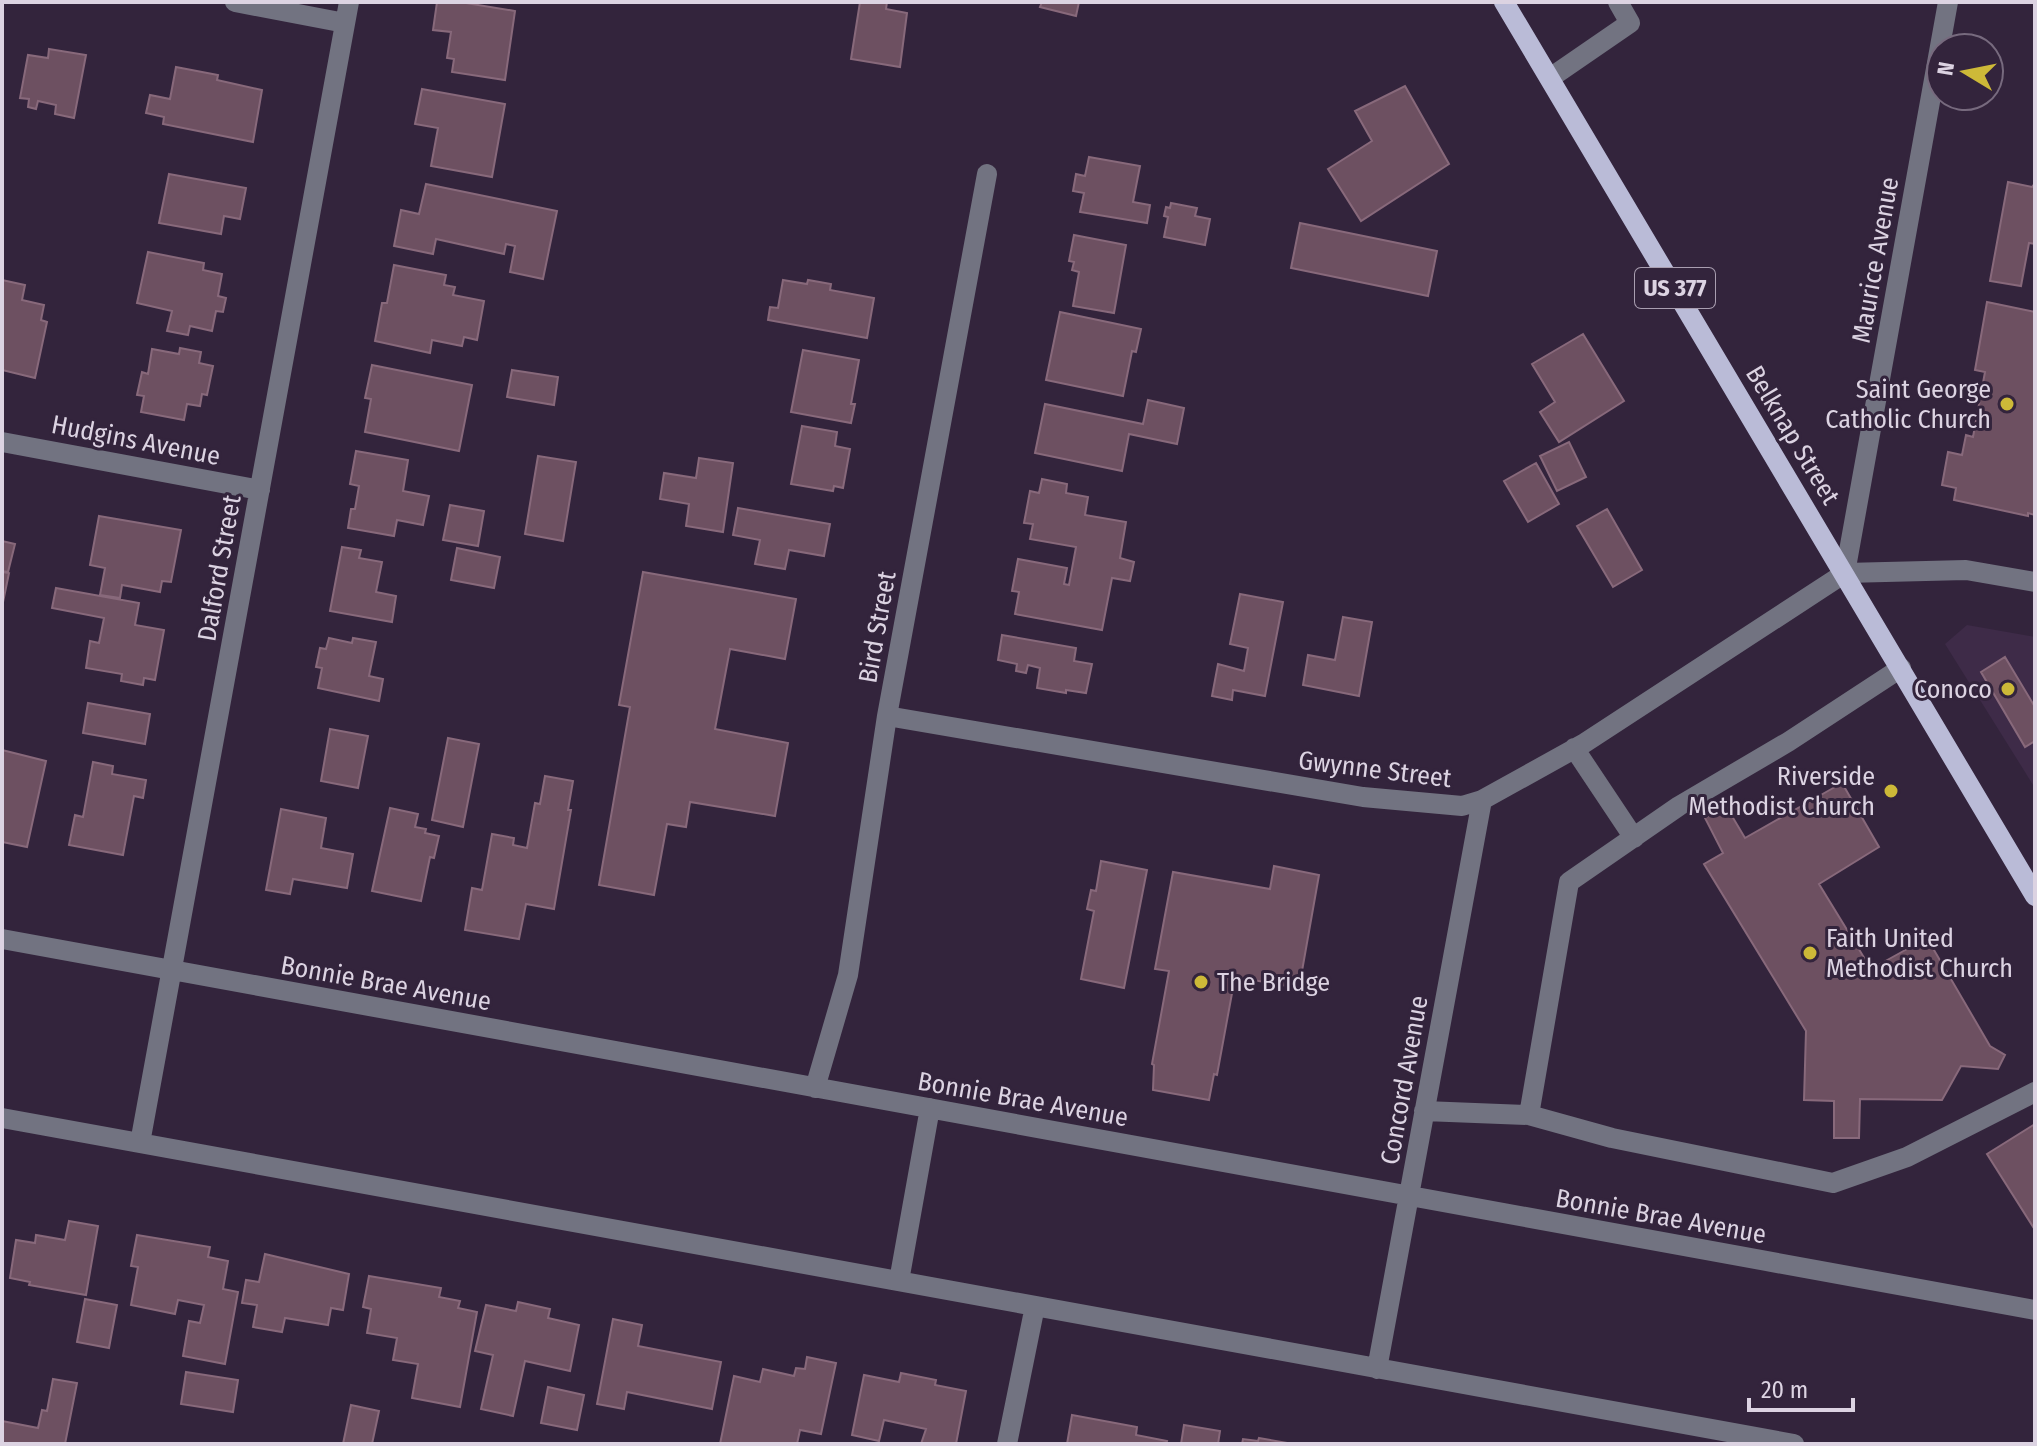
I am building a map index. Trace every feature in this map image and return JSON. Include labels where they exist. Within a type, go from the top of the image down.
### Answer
[{"type":"main road","name":"Belknap Street","points":[[1504,2],[2035,896]]},
{"type":"street","points":[[235,2],[345,23]]},
{"type":"street","name":"Dalford Street","points":[[140,1143],[349,2]]},
{"type":"street","points":[[1550,78],[1630,23],[1618,2]]},
{"type":"street","name":"Maurice Avenue","points":[[1845,573],[1948,2]]},
{"type":"street","name":"Bird Street","points":[[815,1088],[848,975],[887,716],[987,174]]},
{"type":"street","name":"Hudgins Avenue","points":[[2,442],[260,490]]},
{"type":"street","points":[[1845,573],[1966,570],[2035,582]]},
{"type":"street","name":"Gwynne Street","points":[[887,716],[1363,797],[1462,806],[1482,800],[1574,748],[1845,573]]},
{"type":"street","points":[[1529,1115],[1569,882],[1679,806],[1788,742],[1901,668]]},
{"type":"street","points":[[1574,748],[1634,838]]},
{"type":"street","name":"Concord Avenue","points":[[1377,1369],[1482,800]]},
{"type":"street","name":"Bonnie Brae Avenue","points":[[2,939],[2035,1310]]},
{"type":"street","points":[[1424,1111],[1529,1115],[1612,1138],[1833,1183],[1907,1157],[2035,1092]]},
{"type":"street","points":[[899,1281],[930,1108]]},
{"type":"street","points":[[2,1118],[1794,1444]]},
{"type":"street","points":[[1007,1444],[1035,1306]]},
{"type":"shaded area","points":[[1967,625],[2035,637],[2035,788],[1945,644]]},
{"type":"building","points":[[437,2],[460,2],[515,11],[505,80],[452,72],[454,59],[447,58],[451,32],[433,30]]},
{"type":"building","points":[[860,2],[887,2],[886,9],[907,13],[900,67],[851,59]]},
{"type":"building","points":[[1042,2],[1079,2],[1076,16],[1040,7]]},
{"type":"building","points":[[49,49],[86,55],[74,118],[55,114],[56,105],[38,101],[36,109],[28,107],[29,99],[20,98],[28,55],[48,58]]},
{"type":"building","points":[[176,67],[218,75],[217,80],[262,90],[253,142],[163,124],[164,117],[146,113],[150,95],[170,99]]},
{"type":"building","points":[[1405,86],[1449,164],[1361,221],[1328,169],[1372,141],[1355,111]]},
{"type":"building","points":[[422,89],[505,104],[492,177],[431,166],[438,128],[415,124]]},
{"type":"building","points":[[1089,157],[1140,166],[1133,202],[1150,205],[1147,223],[1080,212],[1084,193],[1073,191],[1076,174],[1085,176]]},
{"type":"building","points":[[169,174],[246,188],[240,219],[224,216],[221,234],[159,223]]},
{"type":"building","points":[[2008,182],[2032,187],[2035,183],[2035,244],[2029,243],[2021,286],[1990,281]]},
{"type":"building","points":[[426,184],[557,211],[543,279],[510,272],[515,246],[506,244],[504,254],[436,239],[433,254],[394,246],[401,210],[419,214]]},
{"type":"building","points":[[1171,203],[1197,208],[1195,216],[1210,219],[1205,245],[1164,237],[1168,217],[1164,216],[1166,207],[1170,208]]},
{"type":"building","points":[[1300,223],[1437,251],[1428,296],[1291,268]]},
{"type":"building","points":[[1074,235],[1126,245],[1114,313],[1073,306],[1079,272],[1072,270],[1074,262],[1069,261]]},
{"type":"building","points":[[148,252],[204,263],[203,270],[222,274],[218,296],[226,298],[223,312],[216,311],[212,331],[190,326],[188,335],[167,331],[172,311],[137,303]]},
{"type":"building","points":[[394,265],[446,275],[444,285],[455,287],[453,295],[484,301],[477,340],[464,337],[462,346],[432,340],[430,353],[375,341],[382,303],[387,303]]},
{"type":"building","points":[[2,280],[25,285],[22,300],[44,305],[41,320],[47,322],[35,378],[2,370]]},
{"type":"building","points":[[783,280],[831,284],[830,290],[874,298],[867,338],[768,320],[770,307],[778,308]]},
{"type":"building","name":"Saint George Catholic Church","points":[[1987,302],[2035,312],[2035,515],[1954,500],[1956,488],[1942,485],[1948,452],[1962,455],[1966,435],[1973,437],[1985,372],[1975,370]]},
{"type":"building","points":[[1060,312],[1141,329],[1136,352],[1132,351],[1123,396],[1046,380]]},
{"type":"building","points":[[1583,334],[1624,401],[1559,442],[1540,412],[1555,402],[1532,364]]},
{"type":"building","points":[[180,348],[201,352],[199,363],[213,366],[207,395],[202,394],[200,406],[187,404],[184,420],[141,412],[144,396],[137,395],[142,372],[148,374],[152,349],[179,354]]},
{"type":"building","points":[[803,350],[859,360],[851,423],[791,412]]},
{"type":"building","points":[[372,365],[472,385],[459,451],[365,432],[371,399],[365,398]]},
{"type":"building","points":[[512,370],[558,377],[554,405],[507,397]]},
{"type":"building","points":[[1148,400],[1184,408],[1177,444],[1129,434],[1122,471],[1035,453],[1045,404],[1143,424]]},
{"type":"building","points":[[802,426],[837,432],[835,446],[850,449],[843,488],[834,486],[833,491],[791,484]]},
{"type":"building","points":[[1569,442],[1586,477],[1557,491],[1540,456]]},
{"type":"building","points":[[356,451],[408,460],[403,491],[429,496],[423,525],[397,520],[394,536],[348,528],[359,486],[350,484]]},
{"type":"building","points":[[538,456],[576,462],[563,541],[525,534]]},
{"type":"building","points":[[699,458],[733,463],[723,532],[686,526],[689,504],[660,499],[664,473],[696,478]]},
{"type":"building","points":[[1536,463],[1559,504],[1528,522],[1504,481]]},
{"type":"building","points":[[1042,479],[1067,484],[1066,493],[1088,497],[1085,515],[1126,522],[1120,558],[1134,562],[1130,581],[1112,578],[1102,630],[1015,614],[1019,592],[1012,591],[1018,559],[1067,568],[1064,584],[1069,585],[1076,547],[1030,539],[1033,524],[1024,523],[1030,491],[1039,493]]},
{"type":"building","points":[[450,505],[484,511],[478,546],[443,540]]},
{"type":"building","points":[[738,508],[830,524],[824,556],[789,550],[785,569],[755,564],[760,540],[733,535]]},
{"type":"building","points":[[1607,509],[1642,570],[1613,587],[1577,526]]},
{"type":"building","points":[[99,516],[181,530],[171,582],[162,581],[160,592],[122,585],[120,598],[100,595],[105,568],[90,565]]},
{"type":"building","points":[[2,541],[15,544],[8,572],[2,571]]},
{"type":"building","points":[[342,547],[361,550],[359,558],[382,562],[376,592],[396,596],[392,622],[330,611]]},
{"type":"building","points":[[457,548],[500,557],[494,588],[451,580]]},
{"type":"building","points":[[2,572],[9,573],[2,607]]},
{"type":"building","points":[[643,572],[796,599],[785,659],[730,649],[715,729],[788,743],[775,816],[690,802],[686,827],[667,824],[654,895],[599,885],[630,707],[619,705]]},
{"type":"building","points":[[56,588],[139,603],[135,625],[164,630],[155,680],[144,678],[143,685],[121,681],[122,674],[86,668],[90,641],[99,643],[104,618],[52,608]]},
{"type":"building","points":[[1240,594],[1283,602],[1265,696],[1233,690],[1232,700],[1212,696],[1218,664],[1244,671],[1248,648],[1230,644]]},
{"type":"building","points":[[1343,617],[1372,622],[1359,696],[1303,685],[1308,655],[1335,660]]},
{"type":"building","points":[[1002,635],[1076,648],[1074,661],[1092,664],[1086,693],[1037,688],[1040,668],[1028,665],[1026,673],[1016,671],[1017,664],[998,660]]},
{"type":"building","points":[[329,638],[352,643],[353,638],[376,642],[369,676],[383,679],[379,701],[318,688],[322,668],[316,667],[320,648],[326,649]]},
{"type":"building","name":"Conoco","points":[[2005,657],[2035,707],[2035,741],[2025,747],[1981,672]]},
{"type":"building","points":[[88,703],[150,714],[145,744],[83,733]]},
{"type":"building","points":[[330,729],[368,736],[358,788],[321,781]]},
{"type":"building","points":[[448,738],[479,744],[463,827],[432,820]]},
{"type":"building","points":[[2,750],[46,761],[27,847],[2,842]]},
{"type":"building","points":[[93,762],[113,766],[112,774],[146,780],[143,798],[134,796],[123,855],[69,845],[75,815],[83,817]]},
{"type":"building","points":[[545,776],[573,781],[554,909],[526,904],[519,939],[465,930],[472,888],[482,890],[492,834],[514,838],[513,845],[527,848],[535,803],[540,804]]},
{"type":"building","name":"Faith United Methodist Church","points":[[1842,783],[1879,847],[1819,884],[1871,969],[1927,938],[1990,1046],[2005,1055],[1998,1069],[1961,1066],[1942,1100],[1860,1099],[1859,1138],[1834,1138],[1834,1101],[1804,1100],[1806,1031],[1704,864],[1723,853],[1705,818],[1726,806],[1745,838]]},
{"type":"building","points":[[390,808],[418,814],[415,827],[439,836],[434,858],[430,857],[421,901],[372,891]]},
{"type":"building","points":[[281,809],[326,818],[321,848],[353,854],[347,888],[293,879],[290,894],[266,890]]},
{"type":"building","points":[[1101,861],[1147,870],[1124,988],[1081,979],[1094,911],[1087,909],[1091,890],[1096,891]]},
{"type":"building","name":"The Bridge","points":[[1274,866],[1319,875],[1299,988],[1235,977],[1217,1075],[1214,1074],[1209,1100],[1153,1090],[1152,1064],[1169,971],[1155,969],[1173,872],[1270,889]]},
{"type":"building","points":[[2035,1124],[2035,1230],[1987,1154]]},
{"type":"building","points":[[69,1221],[98,1226],[86,1295],[29,1285],[30,1282],[10,1278],[16,1240],[35,1243],[36,1235],[65,1240]]},
{"type":"building","points":[[137,1235],[210,1247],[208,1257],[228,1261],[223,1289],[238,1292],[225,1364],[183,1356],[189,1321],[200,1323],[204,1305],[178,1300],[175,1314],[131,1305],[138,1267],[131,1266]]},
{"type":"building","points":[[265,1254],[349,1274],[343,1310],[331,1308],[328,1325],[285,1318],[282,1332],[253,1327],[257,1305],[242,1303],[246,1280],[259,1282]]},
{"type":"building","points":[[369,1276],[441,1288],[439,1297],[460,1301],[458,1308],[477,1312],[460,1407],[412,1398],[418,1364],[393,1360],[397,1338],[367,1333],[371,1309],[363,1307]]},
{"type":"building","points":[[85,1299],[117,1305],[109,1348],[77,1342]]},
{"type":"building","points":[[518,1302],[550,1309],[548,1318],[579,1325],[570,1371],[525,1361],[513,1416],[481,1409],[493,1355],[475,1351],[486,1305],[516,1311]]},
{"type":"building","points":[[613,1319],[642,1325],[638,1346],[721,1362],[712,1409],[627,1392],[624,1409],[597,1404]]},
{"type":"building","points":[[807,1357],[836,1363],[821,1434],[800,1430],[797,1444],[720,1444],[734,1376],[760,1382],[763,1369],[794,1376],[796,1368],[805,1369]]},
{"type":"building","points":[[186,1372],[238,1380],[233,1412],[181,1404]]},
{"type":"building","points":[[901,1373],[936,1380],[935,1385],[966,1391],[956,1444],[921,1444],[926,1429],[884,1420],[879,1441],[852,1435],[864,1375],[899,1382]]},
{"type":"building","points":[[53,1379],[77,1383],[65,1444],[2,1444],[2,1421],[38,1428],[42,1410],[47,1411]]},
{"type":"building","points":[[548,1387],[584,1395],[577,1430],[541,1423]]},
{"type":"building","points":[[351,1405],[379,1411],[372,1444],[343,1444]]},
{"type":"building","points":[[1072,1415],[1137,1427],[1136,1435],[1167,1441],[1166,1444],[1067,1444]]},
{"type":"building","points":[[1184,1425],[1220,1431],[1218,1444],[1181,1444]]},
{"type":"building","points":[[1259,1438],[1293,1444],[1242,1444],[1243,1439],[1258,1441]]},
{"type":"place","name":"Saint George Catholic Church","points":[[2007,404]]},
{"type":"place","name":"Conoco","points":[[2008,689]]},
{"type":"place","name":"Riverside Methodist Church","points":[[1891,791]]},
{"type":"place","name":"Faith United Methodist Church","points":[[1810,953]]},
{"type":"place","name":"The Bridge","points":[[1201,982]]}]
